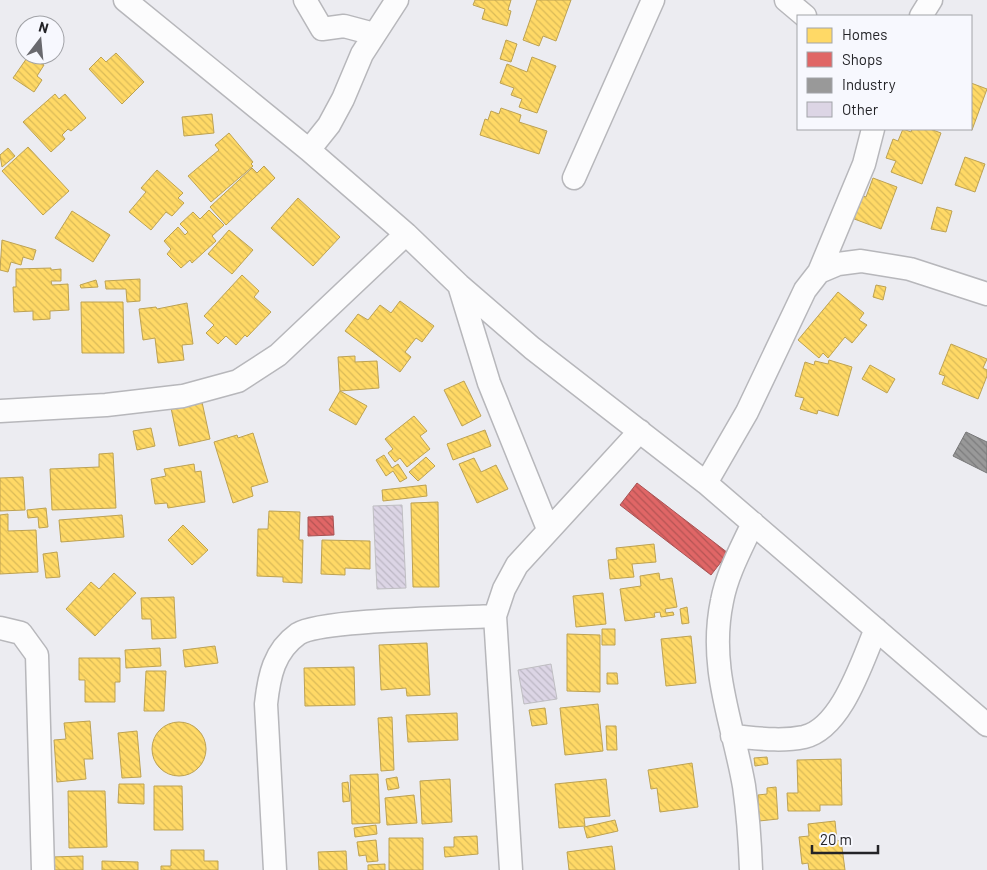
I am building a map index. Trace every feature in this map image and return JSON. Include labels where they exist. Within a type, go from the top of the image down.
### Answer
[{"type":"street","points":[[125,0],[309,150],[406,234],[459,285],[532,348],[706,483],[987,725]]},
{"type":"street","points":[[305,0],[322,29],[344,26],[374,34]]},
{"type":"street","points":[[309,150],[329,125],[362,54],[397,0]]},
{"type":"street","points":[[574,178],[653,0]]},
{"type":"street","points":[[786,0],[804,15]]},
{"type":"street","points":[[922,15],[931,0]]},
{"type":"street","points":[[706,483],[747,412],[806,290],[820,272],[864,164],[873,130]]},
{"type":"street","points":[[0,411],[106,405],[183,396],[238,381],[278,355],[406,234]]},
{"type":"street","points":[[820,272],[838,264],[861,261],[910,269],[987,294]]},
{"type":"street","points":[[459,285],[490,383],[548,529]]},
{"type":"street","points":[[511,870],[495,616],[504,589],[517,566],[548,529],[640,431]]},
{"type":"street","points":[[751,870],[744,786],[719,682],[718,639],[721,602],[732,566],[753,523]]},
{"type":"street","points":[[275,870],[266,704],[269,676],[281,650],[300,633],[328,626],[495,616]]},
{"type":"street","points":[[0,628],[21,633],[37,655],[43,870]]},
{"type":"street","points":[[732,736],[775,740],[806,737],[827,725],[840,707],[876,629]]},
{"type":"building: Homes","points":[[475,0],[511,0],[508,10],[511,11],[507,26],[482,19],[485,9],[473,5]]},
{"type":"building: Homes","points":[[537,0],[571,0],[556,41],[543,36],[539,46],[523,40]]},
{"type":"building: Homes","points":[[506,40],[517,44],[511,62],[500,59]]},
{"type":"building: Homes","points":[[116,53],[144,82],[122,104],[89,69],[101,57],[106,62]]},
{"type":"building: Homes","points":[[532,57],[556,66],[537,113],[519,107],[522,99],[511,95],[514,88],[500,83],[507,64],[527,72]]},
{"type":"building: Homes","points":[[22,65],[44,65],[37,76],[42,80],[34,92],[13,78]]},
{"type":"building: Homes","points":[[972,83],[987,89],[972,130]]},
{"type":"building: Homes","points":[[55,94],[59,99],[65,94],[86,118],[71,131],[68,129],[62,135],[65,139],[51,152],[23,122]]},
{"type":"building: Homes","points":[[501,108],[521,115],[519,122],[547,131],[539,154],[480,135],[485,119],[488,120],[491,111],[499,114]]},
{"type":"building: Homes","points":[[212,114],[214,133],[184,136],[182,117]]},
{"type":"building: Homes","points":[[903,130],[911,132],[912,130],[933,130],[941,133],[922,184],[891,172],[896,161],[886,158],[893,139],[898,141]]},
{"type":"building: Homes","points":[[229,133],[253,162],[251,164],[253,166],[211,202],[188,176],[219,150],[215,145]]},
{"type":"building: Homes","points":[[28,147],[69,191],[43,215],[2,171]]},
{"type":"building: Homes","points":[[8,148],[15,156],[2,167],[0,155]]},
{"type":"building: Homes","points":[[965,157],[985,164],[975,192],[955,185]]},
{"type":"building: Homes","points":[[264,166],[275,178],[226,225],[210,207],[252,168],[257,173]]},
{"type":"building: Homes","points":[[157,170],[183,193],[178,198],[184,203],[172,216],[166,212],[151,230],[129,212],[146,192],[141,188]]},
{"type":"building: Homes","points":[[873,178],[897,187],[881,229],[849,217],[858,194],[866,197]]},
{"type":"building: Homes","points":[[298,198],[340,237],[313,266],[271,228]]},
{"type":"building: Homes","points":[[937,207],[952,211],[946,232],[931,229]]},
{"type":"building: Homes","points":[[209,210],[224,225],[212,236],[216,241],[192,263],[190,260],[181,268],[167,254],[171,249],[164,241],[178,227],[185,235],[188,232],[180,224],[193,212],[200,219]]},
{"type":"building: Homes","points":[[72,211],[110,235],[93,262],[55,238]]},
{"type":"building: Homes","points":[[229,230],[253,250],[232,274],[208,254]]},
{"type":"building: Homes","points":[[2,240],[36,250],[33,260],[23,257],[21,265],[11,262],[8,272],[0,270]]},
{"type":"building: Homes","points":[[51,268],[51,270],[61,269],[61,281],[51,281],[52,285],[68,284],[69,310],[50,311],[50,319],[33,320],[33,311],[14,312],[13,287],[16,287],[16,269]]},
{"type":"building: Homes","points":[[242,275],[259,291],[254,297],[271,312],[247,337],[245,335],[236,345],[226,336],[218,344],[206,333],[214,325],[204,316]]},
{"type":"building: Homes","points":[[140,279],[140,301],[127,302],[126,289],[106,289],[105,281]]},
{"type":"building: Homes","points":[[96,280],[98,287],[81,288],[80,285]]},
{"type":"building: Homes","points":[[876,285],[886,287],[883,300],[873,297]]},
{"type":"building: Homes","points":[[838,292],[864,313],[859,320],[867,325],[852,343],[845,337],[828,358],[823,353],[819,358],[798,340]]},
{"type":"building: Homes","points":[[400,301],[434,326],[422,342],[416,338],[405,352],[411,357],[400,372],[345,331],[358,314],[368,320],[380,305],[391,313]]},
{"type":"building: Homes","points":[[81,302],[123,302],[124,353],[82,353]]},
{"type":"building: Homes","points":[[187,303],[193,344],[182,345],[184,360],[158,363],[155,338],[143,340],[139,309],[156,307],[157,309]]},
{"type":"building: Homes","points":[[951,344],[987,359],[983,368],[987,370],[987,376],[978,399],[942,384],[945,376],[939,374]]},
{"type":"building: Homes","points":[[355,356],[355,362],[377,361],[379,388],[340,391],[338,357]]},
{"type":"building: Homes","points":[[829,360],[852,367],[838,416],[818,410],[817,414],[800,409],[804,398],[795,396],[805,362],[814,365],[815,361],[828,364]]},
{"type":"building: Homes","points":[[870,365],[895,379],[887,393],[862,379]]},
{"type":"building: Homes","points":[[464,381],[481,416],[462,426],[444,390]]},
{"type":"building: Homes","points":[[340,391],[367,406],[356,425],[329,410]]},
{"type":"building: Homes","points":[[202,402],[210,439],[179,446],[171,408]]},
{"type":"building: Homes","points":[[414,416],[427,431],[420,436],[430,449],[407,467],[400,458],[395,462],[388,453],[393,449],[385,439]]},
{"type":"building: Homes","points":[[151,428],[155,446],[137,450],[133,431]]},
{"type":"building: Homes","points":[[485,430],[491,446],[453,460],[447,444]]},
{"type":"building: Homes","points":[[253,433],[268,482],[251,487],[253,496],[233,503],[214,442],[237,435],[238,438]]},
{"type":"building: Homes","points":[[113,453],[116,508],[52,510],[50,469],[99,467],[99,454]]},
{"type":"building: Homes","points":[[384,455],[392,468],[398,464],[407,478],[400,482],[393,471],[386,476],[376,460]]},
{"type":"building: Homes","points":[[426,457],[435,466],[418,481],[409,472]]},
{"type":"building: Homes","points":[[474,458],[481,472],[496,465],[508,489],[477,503],[459,464]]},
{"type":"building: Homes","points":[[194,464],[195,472],[201,471],[205,502],[168,508],[167,503],[155,504],[151,479],[166,476],[164,469]]},
{"type":"building: Homes","points":[[23,477],[25,510],[0,511],[0,478]]},
{"type":"building: Homes","points":[[426,485],[427,496],[383,501],[382,490]]},
{"type":"building: Homes","points":[[438,502],[439,587],[413,587],[411,503]]},
{"type":"building: Homes","points":[[46,508],[48,527],[39,528],[38,517],[28,518],[27,510]]},
{"type":"building: Homes","points":[[269,511],[300,512],[299,540],[303,540],[302,583],[283,582],[283,577],[257,576],[258,529],[268,529]]},
{"type":"building: Homes","points":[[8,514],[8,531],[36,530],[38,572],[0,574],[0,515]]},
{"type":"building: Homes","points":[[122,515],[124,537],[61,542],[59,520]]},
{"type":"building: Homes","points":[[183,525],[208,550],[192,565],[168,540]]},
{"type":"building: Homes","points":[[322,540],[370,541],[370,569],[345,568],[345,575],[321,574]]},
{"type":"building: Homes","points":[[654,544],[656,562],[632,564],[634,577],[610,579],[608,560],[617,559],[616,548]]},
{"type":"building: Homes","points":[[57,552],[60,577],[46,578],[43,554]]},
{"type":"building: Homes","points":[[114,573],[136,593],[95,636],[66,609],[91,582],[99,589]]},
{"type":"building: Homes","points":[[659,573],[660,580],[672,578],[677,607],[665,609],[666,613],[673,612],[674,615],[661,617],[660,612],[654,613],[655,617],[625,621],[620,589],[641,586],[640,576]]},
{"type":"building: Homes","points":[[603,593],[606,624],[576,627],[573,596]]},
{"type":"building: Homes","points":[[174,597],[176,638],[152,639],[151,619],[142,619],[141,598]]},
{"type":"building: Homes","points":[[687,607],[689,623],[682,624],[680,609]]},
{"type":"building: Homes","points":[[602,629],[615,629],[615,645],[602,645]]},
{"type":"building: Homes","points":[[567,634],[600,635],[600,692],[567,691]]},
{"type":"building: Homes","points":[[691,636],[696,683],[666,686],[661,639]]},
{"type":"building: Homes","points":[[427,643],[430,695],[407,696],[406,688],[381,690],[379,645]]},
{"type":"building: Homes","points":[[215,646],[218,663],[185,667],[183,650]]},
{"type":"building: Homes","points":[[160,648],[161,666],[126,668],[125,650]]},
{"type":"building: Homes","points":[[79,658],[120,658],[120,682],[115,682],[115,702],[85,702],[85,680],[79,680]]},
{"type":"building: Homes","points":[[354,667],[355,705],[305,706],[304,668]]},
{"type":"building: Homes","points":[[146,671],[166,671],[164,711],[144,711]]},
{"type":"building: Homes","points":[[607,673],[617,673],[618,684],[607,684]]},
{"type":"building: Homes","points":[[598,704],[603,751],[565,755],[560,708]]},
{"type":"building: Homes","points":[[545,708],[547,724],[532,726],[529,710]]},
{"type":"building: Homes","points":[[457,713],[458,740],[408,742],[406,715]]},
{"type":"building: Homes","points":[[392,717],[394,770],[381,771],[378,718]]},
{"type":"building: Homes","points":[[90,721],[93,759],[84,759],[86,779],[57,782],[54,740],[66,739],[64,723]]},
{"type":"building: Homes","points":[[174,722],[184,722],[194,726],[202,734],[206,749],[202,764],[194,772],[184,776],[174,776],[164,772],[156,764],[152,754],[152,744],[156,734],[164,726]]},
{"type":"building: Homes","points":[[606,726],[616,726],[617,750],[607,750]]},
{"type":"building: Homes","points":[[137,731],[141,777],[122,778],[118,733]]},
{"type":"building: Homes","points":[[767,757],[768,764],[755,766],[754,758]]},
{"type":"building: Homes","points":[[841,759],[842,805],[820,805],[820,811],[788,811],[787,793],[798,793],[797,760]]},
{"type":"building: Homes","points":[[692,763],[698,807],[660,812],[657,788],[651,789],[648,770]]},
{"type":"building: Homes","points":[[378,774],[380,823],[352,824],[350,775]]},
{"type":"building: Homes","points":[[397,777],[399,788],[388,790],[386,779]]},
{"type":"building: Homes","points":[[450,779],[452,822],[422,824],[420,781]]},
{"type":"building: Homes","points":[[606,779],[610,816],[584,818],[585,826],[559,828],[555,784]]},
{"type":"building: Homes","points":[[348,782],[350,801],[343,802],[342,783]]},
{"type":"building: Homes","points":[[119,784],[144,784],[144,804],[118,803]]},
{"type":"building: Homes","points":[[154,786],[182,786],[183,830],[154,830]]},
{"type":"building: Homes","points":[[776,787],[778,819],[759,821],[758,795],[767,794],[767,788]]},
{"type":"building: Homes","points":[[68,791],[105,791],[107,847],[69,848]]},
{"type":"building: Homes","points":[[414,795],[417,823],[387,825],[385,798]]},
{"type":"building: Homes","points":[[615,820],[618,831],[587,838],[584,827]]},
{"type":"building: Homes","points":[[835,821],[837,841],[841,840],[845,870],[809,870],[808,863],[802,864],[799,837],[809,836],[808,824]]},
{"type":"building: Homes","points":[[376,825],[377,834],[355,837],[354,828]]},
{"type":"building: Homes","points":[[477,836],[478,854],[445,857],[444,847],[454,847],[454,837]]},
{"type":"building: Homes","points":[[389,838],[423,838],[423,870],[389,870]]},
{"type":"building: Homes","points":[[376,840],[378,861],[367,862],[366,855],[359,856],[357,842]]},
{"type":"building: Homes","points":[[612,846],[615,870],[569,870],[567,852]]},
{"type":"building: Homes","points":[[171,850],[204,850],[204,861],[218,861],[218,870],[161,870],[161,866],[171,866]]},
{"type":"building: Homes","points":[[346,851],[347,870],[319,870],[318,852]]},
{"type":"building: Homes","points":[[83,856],[83,870],[52,870],[52,857]]},
{"type":"building: Homes","points":[[102,861],[138,862],[138,870],[102,870]]},
{"type":"building: Homes","points":[[385,864],[385,870],[368,870],[368,865]]},
{"type":"building: Shops","points":[[637,483],[728,553],[711,575],[620,505]]},
{"type":"building: Shops","points":[[333,516],[334,535],[308,536],[308,517]]},
{"type":"building: Industry","points":[[966,432],[987,442],[987,473],[953,456]]},
{"type":"building: Other","points":[[402,505],[406,588],[377,589],[373,506]]},
{"type":"building: Other","points":[[551,664],[557,699],[524,704],[518,670]]}]
